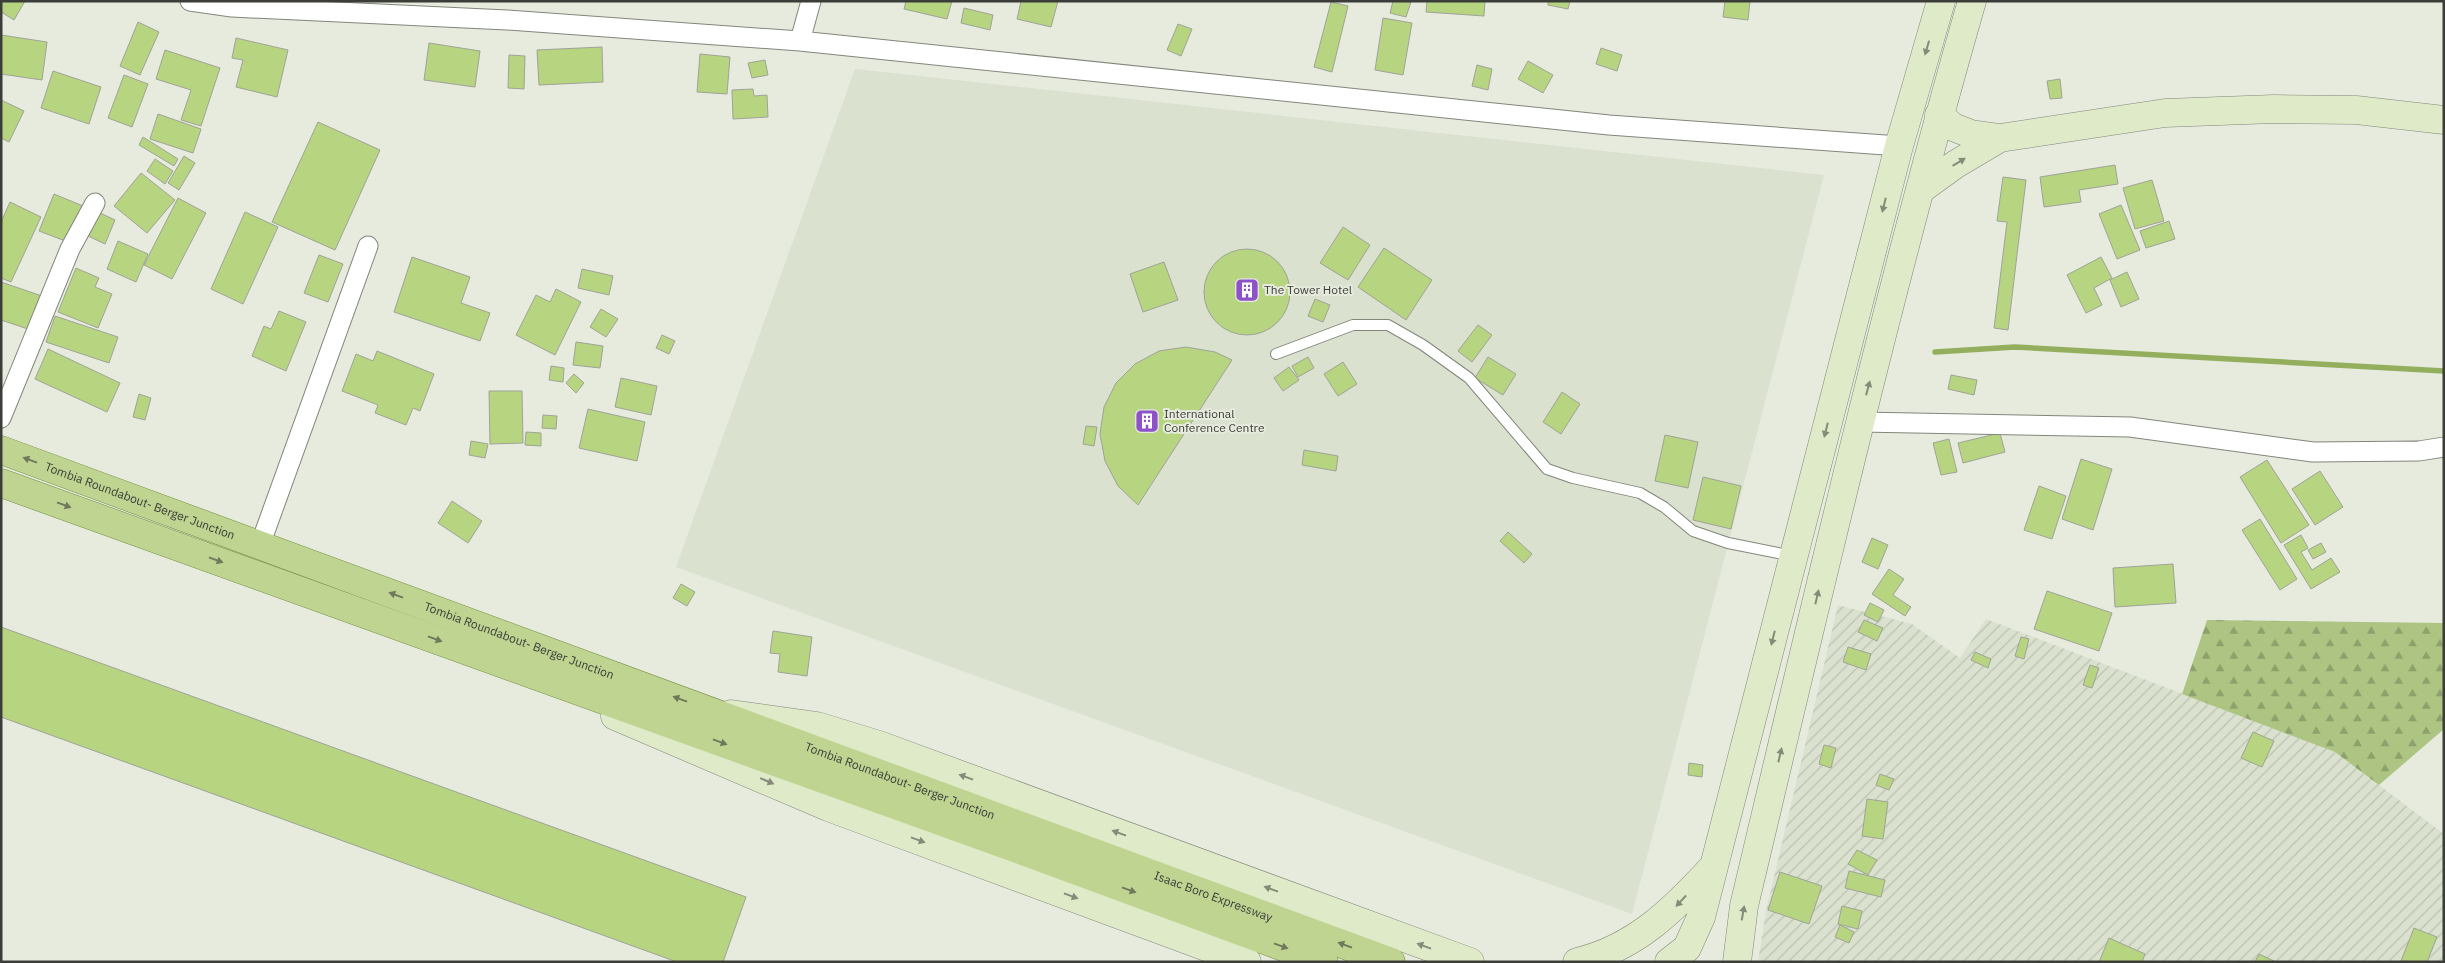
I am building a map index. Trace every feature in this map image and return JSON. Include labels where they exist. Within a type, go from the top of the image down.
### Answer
[{"type":"main road","points":[[1670,962],[1687,948],[1701,917],[1899,146],[1941,1]]},
{"type":"main road","points":[[1737,962],[1744,906],[1860,422],[1939,115],[1972,1]]},
{"type":"main road","points":[[1939,115],[1953,127],[2000,138],[2165,113],[2274,108],[2356,110],[2444,120]]},
{"type":"main road","points":[[1920,190],[1948,169],[2000,138]]},
{"type":"main road","name":"Tombia Roundabout- Berger Junction","points":[[1,450],[713,712],[1036,843]]},
{"type":"main road","name":"Tombia Roundabout- Berger Junction","points":[[1,483],[582,692],[1036,843]]},
{"type":"main road","points":[[582,692],[615,716],[828,807],[1199,952],[1247,962]]},
{"type":"main road","points":[[713,712],[808,724],[879,745],[1470,962]]},
{"type":"main road","name":"Isaac Boro Expressway","points":[[1036,843],[1324,962]]},
{"type":"main road","name":"Isaac Boro Expressway","points":[[1036,843],[1391,962]]},
{"type":"main road","points":[[1577,962],[1611,950],[1646,931],[1673,910],[1714,866]]},
{"type":"street","points":[[190,1],[232,7],[507,20],[800,41],[1609,125],[1899,146]]},
{"type":"street","points":[[800,41],[811,1]]},
{"type":"street","points":[[1,418],[70,249],[95,203]]},
{"type":"street","points":[[260,545],[368,246]]},
{"type":"street","points":[[1860,422],[2130,427],[2313,452],[2419,451],[2444,447]]},
{"type":"lane","points":[[1276,354],[1353,325],[1388,325],[1423,344],[1468,378],[1547,469],[1573,478],[1640,493],[1664,507],[1693,531],[1728,543],[1794,556]]},
{"type":"shaded area","points":[[855,69],[1824,175],[1632,914],[676,567]]},
{"type":"shaded area","points":[[1838,605],[1912,624],[1960,658],[1986,619],[2335,752],[2444,834],[2444,962],[1758,962],[1766,911]]},
{"type":"green space","points":[[2207,620],[2444,623],[2444,729],[2379,785],[2335,752],[2182,694]]},
{"type":"building","points":[[1,1],[25,1],[14,20],[1,12]]},
{"type":"building","points":[[906,1],[952,1],[947,19],[904,9]]},
{"type":"building","points":[[1021,1],[1058,1],[1051,27],[1017,19]]},
{"type":"building","points":[[1393,1],[1411,2],[1406,17],[1390,13]]},
{"type":"building","points":[[1427,1],[1485,1],[1484,16],[1426,12]]},
{"type":"building","points":[[1548,1],[1570,1],[1568,9],[1548,5]]},
{"type":"building","points":[[1725,1],[1750,1],[1748,20],[1723,17]]},
{"type":"building","points":[[1331,2],[1348,6],[1332,72],[1314,67]]},
{"type":"building","points":[[964,8],[993,15],[990,30],[961,23]]},
{"type":"building","points":[[1383,18],[1412,23],[1403,75],[1375,70]]},
{"type":"building","points":[[138,22],[159,32],[140,75],[120,66]]},
{"type":"building","points":[[1178,24],[1192,29],[1181,56],[1167,50]]},
{"type":"building","points":[[1,35],[47,42],[42,80],[1,74]]},
{"type":"building","points":[[236,38],[288,50],[277,97],[236,87],[243,60],[232,58]]},
{"type":"building","points":[[429,43],[480,51],[475,87],[424,80]]},
{"type":"building","points":[[602,47],[603,82],[539,85],[537,50]]},
{"type":"building","points":[[1601,48],[1622,55],[1617,71],[1596,64]]},
{"type":"building","points":[[165,50],[220,68],[201,126],[181,120],[191,90],[156,79]]},
{"type":"building","points":[[700,54],[730,57],[727,94],[697,92]]},
{"type":"building","points":[[509,55],[525,56],[524,89],[508,88]]},
{"type":"building","points":[[765,60],[768,75],[752,78],[748,63]]},
{"type":"building","points":[[1528,61],[1553,75],[1543,93],[1518,79]]},
{"type":"building","points":[[1477,65],[1492,69],[1488,90],[1472,86]]},
{"type":"building","points":[[53,71],[101,87],[89,124],[41,108]]},
{"type":"building","points":[[124,75],[148,84],[132,127],[108,118]]},
{"type":"building","points":[[2060,79],[2062,98],[2050,99],[2047,81]]},
{"type":"building","points":[[753,89],[754,96],[767,95],[768,117],[733,119],[732,90]]},
{"type":"building","points":[[1,100],[24,111],[9,142],[1,138]]},
{"type":"building","points":[[158,114],[201,129],[193,153],[150,139]]},
{"type":"building","points":[[318,122],[380,150],[335,250],[272,222]]},
{"type":"building","points":[[143,137],[178,159],[174,166],[139,145]]},
{"type":"building","points":[[184,156],[195,163],[179,190],[168,183]]},
{"type":"building","points":[[155,159],[173,171],[165,184],[147,171]]},
{"type":"building","points":[[2115,165],[2118,184],[2079,190],[2081,202],[2044,207],[2040,177]]},
{"type":"building","points":[[141,173],[175,200],[147,233],[114,206]]},
{"type":"building","points":[[2003,177],[2026,180],[2008,330],[1994,328],[2007,222],[1997,221]]},
{"type":"building","points":[[2152,180],[2164,221],[2135,229],[2123,188]]},
{"type":"building","points":[[54,194],[83,206],[68,242],[39,231]]},
{"type":"building","points":[[178,198],[206,213],[172,279],[144,265]]},
{"type":"building","points":[[10,202],[41,217],[11,282],[1,278],[1,222]]},
{"type":"building","points":[[2121,205],[2140,250],[2117,259],[2099,214]]},
{"type":"building","points":[[98,212],[115,220],[105,244],[88,236]]},
{"type":"building","points":[[245,212],[278,227],[243,304],[211,289]]},
{"type":"building","points":[[2169,221],[2175,239],[2146,248],[2140,231]]},
{"type":"building","points":[[1343,227],[1370,245],[1348,280],[1320,263]]},
{"type":"building","points":[[118,241],[148,254],[136,282],[107,269]]},
{"type":"building","points":[[1384,248],[1432,280],[1406,320],[1358,287]]},
{"type":"building","name":"The Tower Hotel","points":[[1247,249],[1271,256],[1283,268],[1290,292],[1283,316],[1271,328],[1247,335],[1223,328],[1211,316],[1204,292],[1211,268],[1223,256]]},
{"type":"building","points":[[319,255],[343,264],[328,302],[304,293]]},
{"type":"building","points":[[412,257],[470,277],[461,303],[490,313],[480,341],[394,312]]},
{"type":"building","points":[[2101,257],[2112,278],[2094,288],[2102,305],[2086,313],[2067,275]]},
{"type":"building","points":[[1164,262],[1178,300],[1143,312],[1130,274]]},
{"type":"building","points":[[76,268],[99,278],[95,287],[112,294],[98,328],[58,312]]},
{"type":"building","points":[[582,269],[613,276],[609,295],[578,288]]},
{"type":"building","points":[[2127,272],[2139,299],[2121,307],[2110,280]]},
{"type":"building","points":[[1,282],[42,296],[31,330],[1,320]]},
{"type":"building","points":[[556,289],[581,302],[555,355],[516,335],[536,295],[550,302]]},
{"type":"building","points":[[1315,299],[1330,305],[1323,322],[1308,316]]},
{"type":"building","points":[[601,309],[618,319],[606,337],[590,327]]},
{"type":"building","points":[[279,311],[306,322],[286,371],[252,356],[264,326],[271,329]]},
{"type":"building","points":[[55,316],[118,337],[109,363],[46,342]]},
{"type":"building","points":[[1478,325],[1492,335],[1472,362],[1458,351]]},
{"type":"building","points":[[662,335],[675,341],[669,354],[656,348]]},
{"type":"building","points":[[576,342],[603,346],[600,368],[573,365]]},
{"type":"building","name":"International Conference Centre","points":[[1186,347],[1215,352],[1232,360],[1138,505],[1118,486],[1105,461],[1100,434],[1104,407],[1116,383],[1135,364],[1159,351]]},
{"type":"building","points":[[48,349],[120,383],[107,412],[35,379]]},
{"type":"building","points":[[377,351],[434,374],[420,411],[413,408],[406,425],[375,413],[378,405],[342,391],[356,354],[373,361]]},
{"type":"building","points":[[1308,357],[1314,368],[1298,377],[1292,366]]},
{"type":"building","points":[[1488,357],[1516,374],[1503,395],[1475,378]]},
{"type":"building","points":[[1343,362],[1357,384],[1338,396],[1324,374]]},
{"type":"building","points":[[551,366],[564,368],[563,382],[549,380]]},
{"type":"building","points":[[1289,367],[1299,380],[1283,391],[1274,378]]},
{"type":"building","points":[[574,374],[584,383],[576,393],[566,383]]},
{"type":"building","points":[[1951,375],[1977,380],[1974,395],[1948,389]]},
{"type":"building","points":[[621,378],[657,386],[651,415],[615,407]]},
{"type":"building","points":[[489,391],[522,391],[523,443],[490,444]]},
{"type":"building","points":[[1562,392],[1580,404],[1561,434],[1543,422]]},
{"type":"building","points":[[139,394],[151,398],[145,420],[133,417]]},
{"type":"building","points":[[588,409],[645,422],[637,461],[579,448]]},
{"type":"building","points":[[543,415],[557,416],[556,429],[542,428]]},
{"type":"building","points":[[1086,426],[1097,427],[1094,446],[1083,444]]},
{"type":"building","points":[[526,432],[541,433],[541,446],[525,445]]},
{"type":"building","points":[[2000,433],[2005,452],[1963,463],[1958,443]]},
{"type":"building","points":[[1665,435],[1698,442],[1688,488],[1655,481]]},
{"type":"building","points":[[1949,439],[1957,472],[1941,475],[1933,443]]},
{"type":"building","points":[[471,441],[488,444],[485,458],[469,455]]},
{"type":"building","points":[[1304,450],[1338,456],[1336,471],[1302,465]]},
{"type":"building","points":[[2081,459],[2112,469],[2093,530],[2062,519]]},
{"type":"building","points":[[2267,460],[2309,525],[2281,543],[2240,477]]},
{"type":"building","points":[[2320,471],[2343,507],[2315,525],[2292,489]]},
{"type":"building","points":[[1703,477],[1741,486],[1731,529],[1693,520]]},
{"type":"building","points":[[2039,486],[2066,496],[2052,539],[2024,530]]},
{"type":"building","points":[[452,501],[482,521],[468,543],[438,523]]},
{"type":"building","points":[[2260,519],[2297,579],[2280,590],[2242,530]]},
{"type":"building","points":[[1508,532],[1532,554],[1524,563],[1500,541]]},
{"type":"building","points":[[2301,535],[2308,548],[2301,552],[2312,570],[2331,558],[2340,572],[2311,589],[2284,545]]},
{"type":"building","points":[[1872,538],[1888,545],[1878,569],[1862,562]]},
{"type":"building","points":[[2321,543],[2326,552],[2313,559],[2308,550]]},
{"type":"building","points":[[2173,564],[2176,603],[2115,607],[2113,568]]},
{"type":"building","points":[[1889,569],[1904,579],[1893,595],[1911,607],[1905,616],[1872,594]]},
{"type":"building","points":[[681,584],[695,592],[687,606],[673,598]]},
{"type":"building","points":[[2047,591],[2112,613],[2099,651],[2034,629]]},
{"type":"building","points":[[1870,603],[1884,610],[1878,622],[1864,615]]},
{"type":"building","points":[[1864,620],[1883,628],[1877,641],[1858,632]]},
{"type":"building","points":[[1,627],[746,897],[723,962],[677,962],[1,717]]},
{"type":"building","points":[[773,631],[812,637],[807,676],[778,672],[780,654],[770,653]]},
{"type":"building","points":[[2021,637],[2029,639],[2024,659],[2015,656]]},
{"type":"building","points":[[1848,647],[1871,654],[1866,670],[1843,662]]},
{"type":"building","points":[[1975,652],[1991,659],[1988,668],[1971,660]]},
{"type":"building","points":[[2090,665],[2099,668],[2092,688],[2083,685]]},
{"type":"building","points":[[2253,732],[2274,741],[2262,767],[2241,758]]},
{"type":"building","points":[[1824,745],[1836,748],[1831,768],[1819,764]]},
{"type":"building","points":[[1689,763],[1703,765],[1702,777],[1688,775]]},
{"type":"building","points":[[1880,774],[1894,779],[1889,790],[1876,785]]},
{"type":"building","points":[[1867,799],[1888,802],[1883,839],[1862,836]]},
{"type":"building","points":[[1857,850],[1877,860],[1868,875],[1848,864]]},
{"type":"building","points":[[1849,871],[1885,880],[1881,897],[1845,888]]},
{"type":"building","points":[[1780,872],[1822,886],[1809,924],[1768,910]]},
{"type":"building","points":[[1842,906],[1862,911],[1858,929],[1838,924]]},
{"type":"building","points":[[1840,925],[1854,932],[1849,943],[1835,937]]},
{"type":"building","points":[[2414,928],[2437,937],[2427,962],[2401,961]]},
{"type":"building","points":[[2109,938],[2145,954],[2142,962],[2099,962]]},
{"type":"building","points":[[2259,954],[2276,962],[2255,962]]},
{"type":"waterway","points":[[1935,352],[2015,347],[2444,371]]},
{"type":"place","name":"The Tower Hotel","points":[[1247,290]]},
{"type":"place","name":"International Conference Centre","points":[[1147,421]]}]
